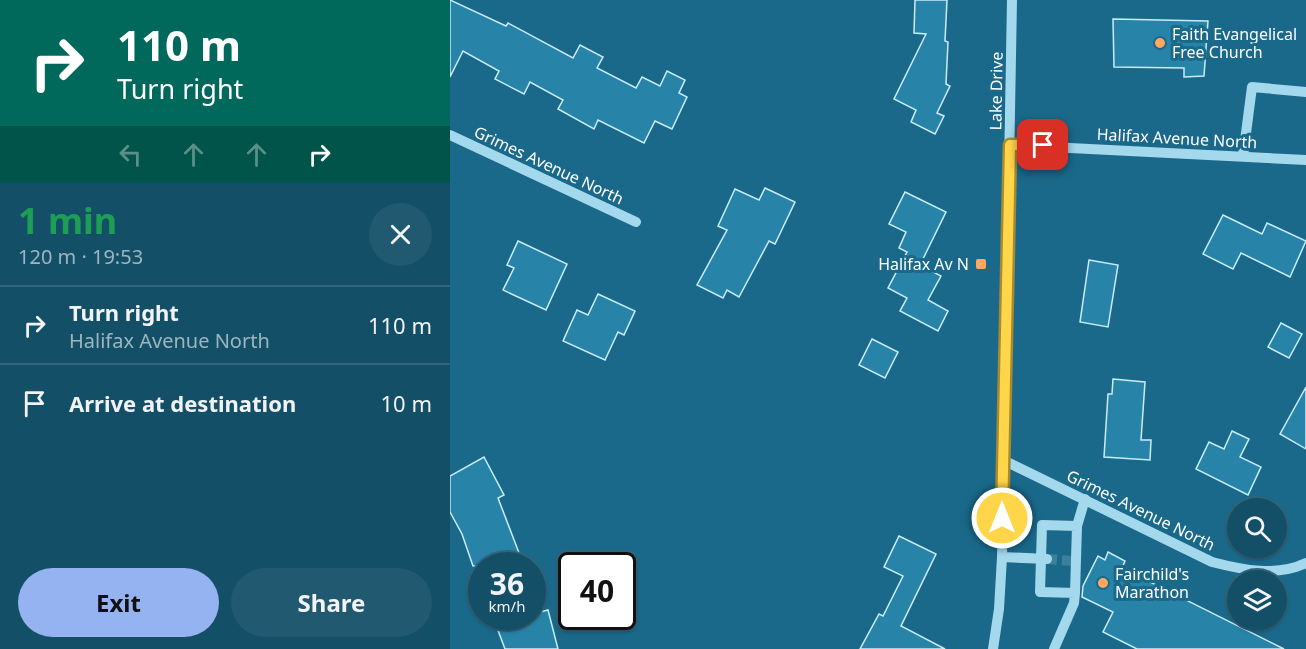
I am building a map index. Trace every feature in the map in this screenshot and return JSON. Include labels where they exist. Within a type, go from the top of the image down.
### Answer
[{"type":"street","name":"Lake Drive","points":[[993,649],[999,609],[1002,557],[1012,0]]},
{"type":"street","points":[[1243,156],[1252,87],[1306,92]]},
{"type":"street","name":"Grimes Avenue North","points":[[450,135],[636,222]]},
{"type":"street","name":"Halifax Avenue North","points":[[1010,145],[1306,160]]},
{"type":"street","name":"Grimes Avenue North","points":[[1003,460],[1212,562],[1242,570],[1273,571],[1306,563]]},
{"type":"street","points":[[1054,649],[1074,603],[1077,526],[1086,499]]},
{"type":"street","points":[[1075,593],[1040,592],[1044,559],[1042,525],[1077,526]]},
{"type":"street","points":[[1002,557],[1044,559]]},
{"type":"building","points":[[450,0],[506,26],[508,23],[573,58],[580,45],[603,57],[597,68],[636,88],[642,77],[660,86],[667,71],[685,80],[679,93],[687,97],[672,129],[655,121],[644,143],[598,120],[594,129],[558,109],[563,100],[530,82],[524,94],[495,79],[499,71],[463,51],[450,77]]},
{"type":"building","points":[[915,0],[947,0],[946,84],[950,86],[937,113],[944,116],[935,134],[911,122],[916,110],[894,99],[926,34],[914,33]]},
{"type":"building","name":"Faith Evangelical Free Church","points":[[1113,19],[1208,21],[1204,76],[1184,77],[1184,68],[1114,67]]},
{"type":"building","points":[[765,188],[795,202],[775,244],[769,241],[739,297],[727,290],[723,298],[697,285],[727,230],[718,226],[735,189],[759,200]]},
{"type":"building","points":[[905,192],[946,212],[920,265],[941,276],[928,300],[948,311],[938,331],[900,311],[907,298],[888,288],[907,252],[899,248],[906,232],[889,224]]},
{"type":"building","points":[[1223,215],[1262,234],[1267,223],[1306,241],[1290,277],[1241,253],[1233,269],[1203,254]]},
{"type":"building","points":[[518,241],[567,264],[546,310],[503,290],[514,268],[507,265]]},
{"type":"building","points":[[1089,260],[1118,265],[1108,327],[1080,322]]},
{"type":"building","points":[[598,294],[635,311],[624,335],[618,332],[605,360],[563,341],[577,310],[588,315]]},
{"type":"building","points":[[1281,323],[1302,334],[1289,358],[1268,347]]},
{"type":"building","points":[[872,339],[898,352],[885,378],[859,365]]},
{"type":"building","points":[[1113,379],[1145,382],[1141,440],[1151,440],[1150,460],[1104,457],[1108,394],[1112,394]]},
{"type":"building","points":[[1306,387],[1306,449],[1280,434]]},
{"type":"building","points":[[1232,431],[1249,439],[1240,457],[1261,467],[1248,495],[1196,469],[1209,442],[1224,449]]},
{"type":"building","points":[[484,457],[504,495],[498,498],[519,552],[468,552],[462,534],[450,512],[450,476]]},
{"type":"building","points":[[899,536],[936,554],[901,626],[945,649],[860,649],[879,614],[883,616],[903,576],[884,567]]},
{"type":"building","points":[[1108,552],[1125,561],[1122,568],[1227,620],[1227,630],[1246,630],[1284,649],[1137,649],[1103,632],[1113,612],[1082,597],[1083,586],[1098,556],[1105,560]]},
{"type":"building","points":[[546,610],[548,610],[558,649],[505,649],[498,630],[546,630]]},
{"type":"tunnel","points":[[1047,559],[1072,561]]},
{"type":"place","name":"Faith Evangelical Free Church","points":[[1160,43]]},
{"type":"place","name":"Halifax Av N","points":[[981,264]]},
{"type":"place","name":"Fairchild's Marathon","points":[[1103,583]]},
{"type":"route","points":[[1002,518],[1010,145],[1043,145]]}]
